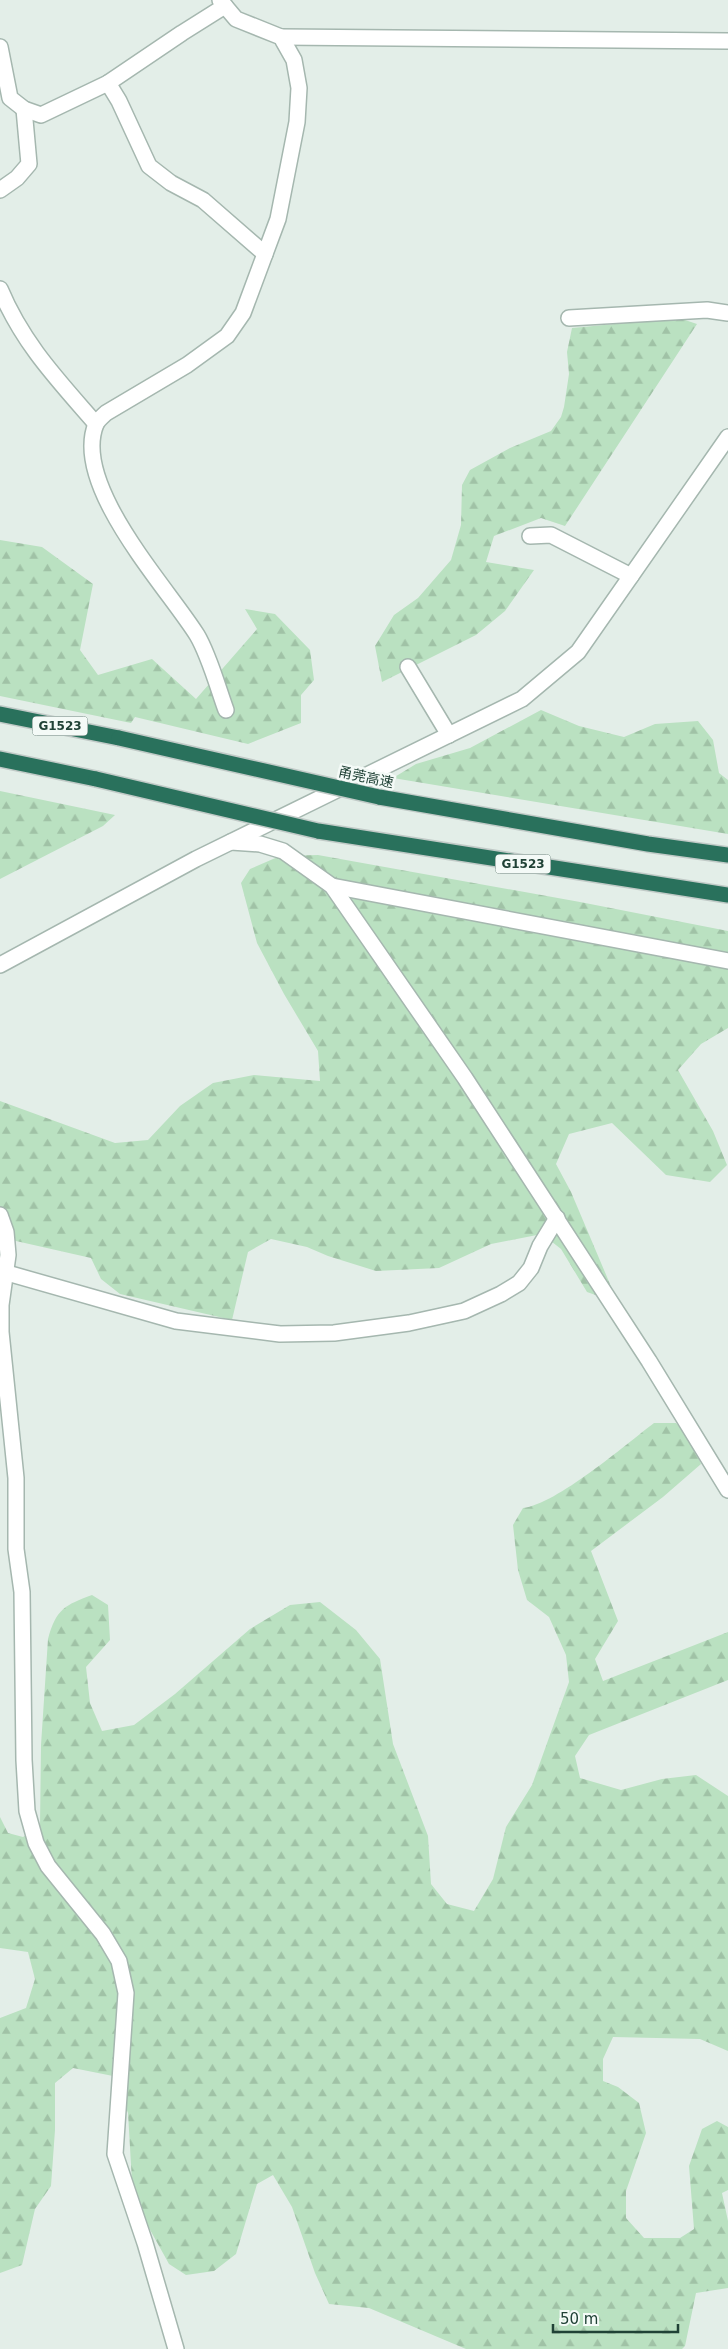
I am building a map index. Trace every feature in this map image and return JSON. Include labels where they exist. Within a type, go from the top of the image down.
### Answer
[{"type":"highway","name":"甬莞高速","points":[[0,714],[119,738],[379,797],[648,844],[728,855]]},
{"type":"highway","name":"G1523","points":[[0,759],[318,830],[728,895]]},
{"type":"street","points":[[0,47],[10,98],[24,109],[41,115],[108,83],[223,3],[236,19],[281,37],[728,41]]},
{"type":"street","points":[[226,710],[198,637],[147,567],[106,500],[94,468],[92,451],[96,424],[106,413],[187,364],[227,336],[243,313],[278,219],[297,122],[299,88],[294,60],[281,37]]},
{"type":"street","points":[[108,83],[119,101],[149,166],[171,183],[203,200],[265,254]]},
{"type":"street","points":[[0,190],[17,178],[29,164],[24,109]]},
{"type":"street","points":[[0,289],[13,319],[43,363],[96,424]]},
{"type":"street","points":[[568,318],[708,310],[728,313]]},
{"type":"street","points":[[0,965],[230,842],[522,698],[578,652],[728,437]]},
{"type":"street","points":[[530,536],[550,535],[631,576]]},
{"type":"street","points":[[408,667],[449,735]]},
{"type":"street","points":[[230,842],[260,844],[283,850],[332,886],[465,1078],[557,1218],[649,1361],[728,1490]]},
{"type":"street","points":[[332,886],[728,961]]},
{"type":"street","points":[[0,1214],[6,1232],[8,1255],[3,1271],[1,1332],[16,1478],[16,1550],[22,1592],[22,1676],[27,1811],[36,1843],[48,1866],[102,1934],[119,1961],[126,1993],[115,2154],[146,2243],[176,2349]]},
{"type":"street","points":[[3,1271],[176,1321],[280,1334],[334,1333],[410,1323],[464,1311],[501,1294],[519,1283],[531,1268],[540,1246],[557,1218]]},
{"type":"green space","points":[[679,318],[697,324],[565,526],[541,518],[494,536],[486,562],[534,570],[505,611],[476,635],[382,682],[375,646],[394,615],[418,598],[451,560],[461,525],[462,485],[470,470],[510,448],[551,431],[561,417],[569,374],[567,352],[572,328]]},
{"type":"green space","points":[[0,540],[42,547],[93,584],[80,650],[98,675],[152,659],[196,699],[257,629],[245,609],[275,614],[310,650],[314,680],[301,695],[301,723],[248,744],[135,717],[131,723],[0,696]]},
{"type":"green space","points":[[541,710],[579,726],[624,737],[655,724],[698,721],[713,740],[719,773],[728,780],[728,834],[393,778],[416,764],[470,748]]},
{"type":"green space","points":[[0,791],[115,815],[103,826],[0,879]]},
{"type":"green space","points":[[318,855],[580,902],[728,931],[728,1028],[701,1044],[678,1070],[713,1131],[727,1165],[710,1182],[666,1175],[612,1123],[569,1134],[556,1164],[571,1192],[618,1303],[587,1292],[561,1249],[542,1234],[491,1244],[439,1268],[376,1271],[328,1256],[307,1247],[271,1239],[248,1252],[232,1320],[120,1294],[101,1279],[91,1258],[16,1241],[0,1242],[0,1101],[115,1143],[148,1140],[180,1106],[213,1083],[254,1075],[320,1081],[318,1051],[284,994],[257,943],[241,883],[250,869],[280,856]]},
{"type":"green space","points":[[654,1423],[676,1423],[692,1441],[701,1464],[663,1497],[591,1551],[618,1621],[595,1659],[603,1681],[728,1632],[728,1680],[589,1735],[575,1756],[580,1778],[621,1790],[662,1779],[696,1775],[728,1796],[728,2051],[700,2039],[613,2037],[603,2059],[603,2081],[618,2087],[639,2103],[646,2133],[626,2191],[626,2218],[644,2238],[680,2238],[694,2229],[689,2166],[702,2129],[717,2121],[728,2127],[728,2190],[722,2193],[728,2221],[728,2288],[696,2293],[685,2346],[682,2349],[466,2349],[369,2308],[329,2304],[315,2273],[292,2207],[273,2175],[257,2184],[236,2254],[214,2271],[186,2275],[169,2264],[133,2199],[128,2113],[113,2076],[73,2068],[55,2083],[55,2130],[51,2186],[35,2209],[22,2265],[0,2273],[0,2018],[26,2008],[35,1979],[28,1952],[0,1948],[0,1817],[8,1833],[23,1837],[40,1826],[41,1745],[48,1639],[58,1615],[68,1605],[92,1595],[108,1605],[110,1640],[86,1667],[90,1703],[102,1731],[134,1725],[175,1694],[250,1629],[290,1605],[320,1602],[356,1630],[380,1659],[393,1744],[428,1836],[431,1884],[447,1904],[474,1911],[493,1879],[506,1827],[532,1785],[569,1682],[566,1655],[549,1617],[527,1600],[518,1570],[513,1525],[523,1508],[537,1504],[572,1485],[609,1459]]}]
